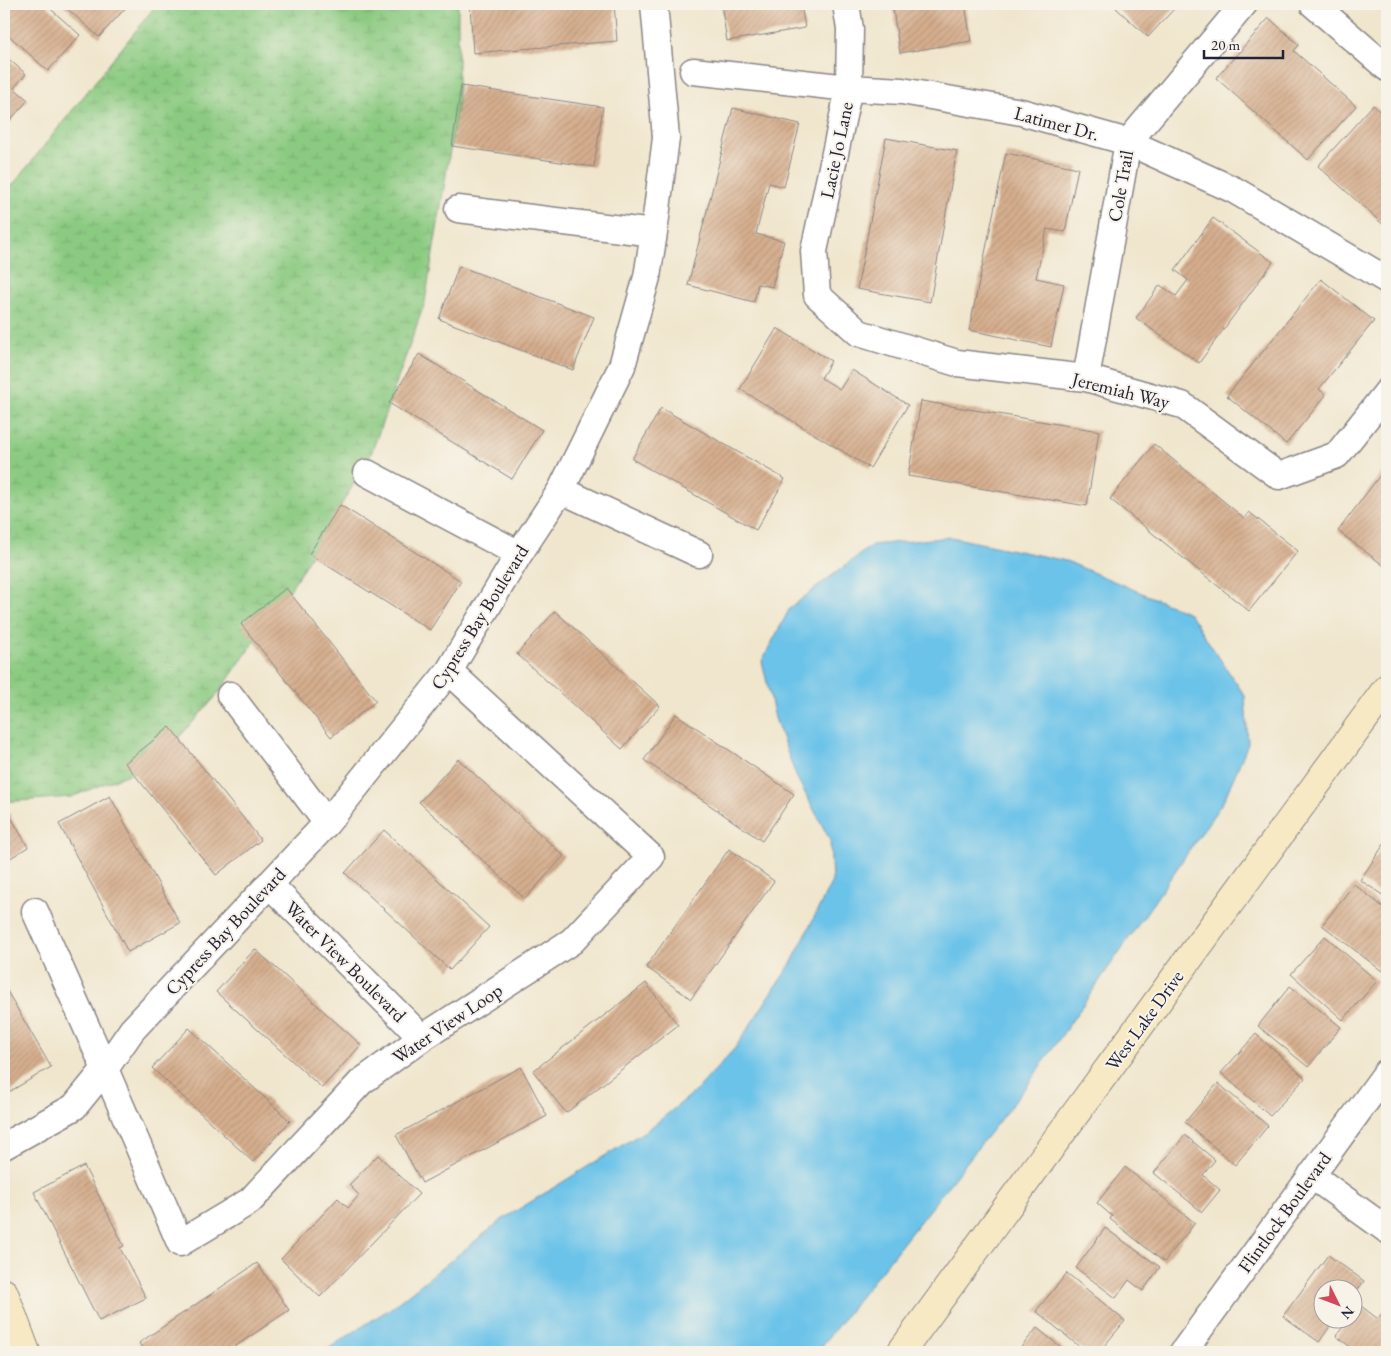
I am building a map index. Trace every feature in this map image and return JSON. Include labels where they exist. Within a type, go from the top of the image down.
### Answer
[{"type":"street","name":"Cypress Bay Boulevard","points":[[4,1146],[74,1107],[132,1030],[327,824],[449,670],[519,554],[561,490],[622,366],[647,277],[666,138],[654,4]]},
{"type":"street","name":"Lacie Jo Lane","points":[[817,295],[814,251],[849,88],[850,29],[846,4]]},
{"type":"street","name":"Cole Trail","points":[[1086,378],[1128,142],[1244,4]]},
{"type":"street","points":[[1313,4],[1387,68]]},
{"type":"street","name":"Latimer Dr.","points":[[693,71],[849,88],[902,91],[1021,112],[1128,142],[1234,190],[1387,280]]},
{"type":"street","points":[[458,209],[654,233]]},
{"type":"street","name":"Jeremiah Way","points":[[817,295],[859,333],[957,363],[1086,378],[1182,405],[1279,476],[1337,455],[1387,392]]},
{"type":"street","points":[[367,473],[519,554]]},
{"type":"street","points":[[561,490],[699,554]]},
{"type":"street","name":"Water View Loop","points":[[105,1068],[180,1243],[250,1201],[361,1082],[422,1038],[572,941],[651,857],[449,670]]},
{"type":"street","name":"West Lake Drive","points":[[901,1352],[1387,688]]},
{"type":"street","points":[[230,695],[327,824]]},
{"type":"street","name":"Water View Boulevard","points":[[269,884],[422,1038]]},
{"type":"street","points":[[35,911],[105,1068]]},
{"type":"street","name":"Flintlock Boulevard","points":[[1183,1352],[1387,1072]]},
{"type":"street","points":[[1311,1175],[1387,1230]]},
{"type":"street","points":[[4,1294],[26,1352]]},
{"type":"green space","points":[[157,4],[458,4],[458,102],[425,302],[370,457],[288,593],[218,694],[156,763],[71,797],[4,802],[4,196]]},
{"type":"water","points":[[951,537],[1066,561],[1189,613],[1245,696],[1248,744],[1224,800],[1029,1083],[817,1352],[323,1352],[391,1308],[503,1219],[650,1128],[696,1091],[735,1048],[792,962],[832,881],[830,840],[796,776],[775,718],[762,661],[790,608],[872,545]]},
{"type":"building","points":[[4,4],[45,4],[80,35],[48,71],[4,31]]},
{"type":"building","points":[[62,4],[129,4],[99,37]]},
{"type":"building","points":[[470,4],[614,4],[617,41],[473,53]]},
{"type":"building","points":[[721,4],[801,4],[805,28],[727,41]]},
{"type":"building","points":[[892,4],[965,4],[971,41],[900,53]]},
{"type":"building","points":[[1120,4],[1168,4],[1174,9],[1148,37],[1116,8]]},
{"type":"building","points":[[1269,18],[1299,45],[1294,51],[1356,106],[1308,160],[1216,78]]},
{"type":"building","points":[[4,55],[26,74],[14,88],[28,100],[8,123],[4,120]]},
{"type":"building","points":[[461,86],[603,107],[594,167],[452,146]]},
{"type":"building","points":[[1373,105],[1387,118],[1387,228],[1318,166]]},
{"type":"building","points":[[733,108],[800,124],[784,187],[769,183],[756,234],[784,241],[772,287],[758,284],[754,302],[688,285]]},
{"type":"building","points":[[886,138],[957,151],[930,302],[857,289]]},
{"type":"building","points":[[1006,153],[1078,168],[1065,232],[1047,229],[1036,278],[1064,284],[1051,347],[969,330]]},
{"type":"building","points":[[1213,218],[1273,262],[1199,363],[1136,318],[1160,285],[1176,296],[1188,280],[1175,270]]},
{"type":"building","points":[[459,266],[594,317],[573,370],[439,319]]},
{"type":"building","points":[[1321,279],[1374,321],[1319,389],[1326,395],[1286,444],[1227,396]]},
{"type":"building","points":[[777,328],[831,361],[821,378],[840,389],[852,370],[908,405],[870,468],[740,389]]},
{"type":"building","points":[[419,354],[542,430],[512,479],[389,403]]},
{"type":"building","points":[[921,401],[1099,431],[1087,506],[908,476]]},
{"type":"building","points":[[661,408],[785,479],[756,530],[632,459]]},
{"type":"building","points":[[1154,444],[1244,518],[1249,512],[1298,551],[1249,611],[1110,499]]},
{"type":"building","points":[[1387,466],[1387,568],[1338,531]]},
{"type":"building","points":[[340,505],[461,581],[430,630],[309,554]]},
{"type":"building","points":[[286,588],[376,701],[331,737],[241,624]]},
{"type":"building","points":[[555,611],[660,706],[622,749],[517,654]]},
{"type":"building","points":[[676,714],[794,794],[762,841],[644,760]]},
{"type":"building","points":[[170,727],[261,840],[216,875],[125,763]]},
{"type":"building","points":[[458,759],[564,856],[525,899],[419,802]]},
{"type":"building","points":[[110,796],[180,923],[128,952],[59,824]]},
{"type":"building","points":[[4,805],[28,847],[4,862]]},
{"type":"building","points":[[384,830],[489,927],[450,970],[345,873]]},
{"type":"building","points":[[1387,840],[1387,898],[1360,880]]},
{"type":"building","points":[[729,849],[774,881],[691,999],[646,967]]},
{"type":"building","points":[[1354,884],[1387,910],[1387,964],[1382,971],[1322,925]]},
{"type":"building","points":[[1325,936],[1377,981],[1343,1020],[1291,974]]},
{"type":"building","points":[[255,949],[361,1045],[322,1088],[216,992]]},
{"type":"building","points":[[646,983],[678,1025],[566,1113],[533,1071]]},
{"type":"building","points":[[4,986],[51,1067],[4,1095]]},
{"type":"building","points":[[1290,986],[1341,1027],[1308,1067],[1258,1026]]},
{"type":"building","points":[[189,1028],[290,1121],[253,1162],[152,1068]]},
{"type":"building","points":[[1256,1034],[1305,1078],[1270,1116],[1221,1073]]},
{"type":"building","points":[[521,1067],[547,1116],[422,1183],[396,1135]]},
{"type":"building","points":[[1218,1083],[1268,1126],[1235,1165],[1185,1122]]},
{"type":"building","points":[[1185,1135],[1215,1160],[1203,1175],[1220,1190],[1202,1212],[1154,1173]]},
{"type":"building","points":[[378,1155],[419,1194],[320,1297],[281,1259],[338,1198],[348,1208],[359,1195],[349,1185]]},
{"type":"building","points":[[84,1166],[124,1246],[120,1248],[146,1298],[99,1321],[34,1192]]},
{"type":"building","points":[[1125,1167],[1195,1223],[1164,1262],[1110,1219],[1112,1216],[1097,1203]]},
{"type":"building","points":[[1105,1228],[1160,1267],[1143,1291],[1129,1280],[1116,1298],[1076,1268]]},
{"type":"building","points":[[1328,1255],[1360,1278],[1314,1278],[1314,1328],[1329,1328],[1319,1342],[1283,1316]]},
{"type":"building","points":[[257,1263],[289,1310],[227,1352],[145,1352],[139,1343]]},
{"type":"building","points":[[1067,1273],[1125,1321],[1099,1352],[1086,1352],[1036,1311]]},
{"type":"building","points":[[1387,1306],[1386,1352],[1357,1352],[1336,1336],[1342,1328],[1364,1328],[1364,1308],[1378,1319]]},
{"type":"building","points":[[1037,1328],[1067,1352],[1017,1352]]}]
